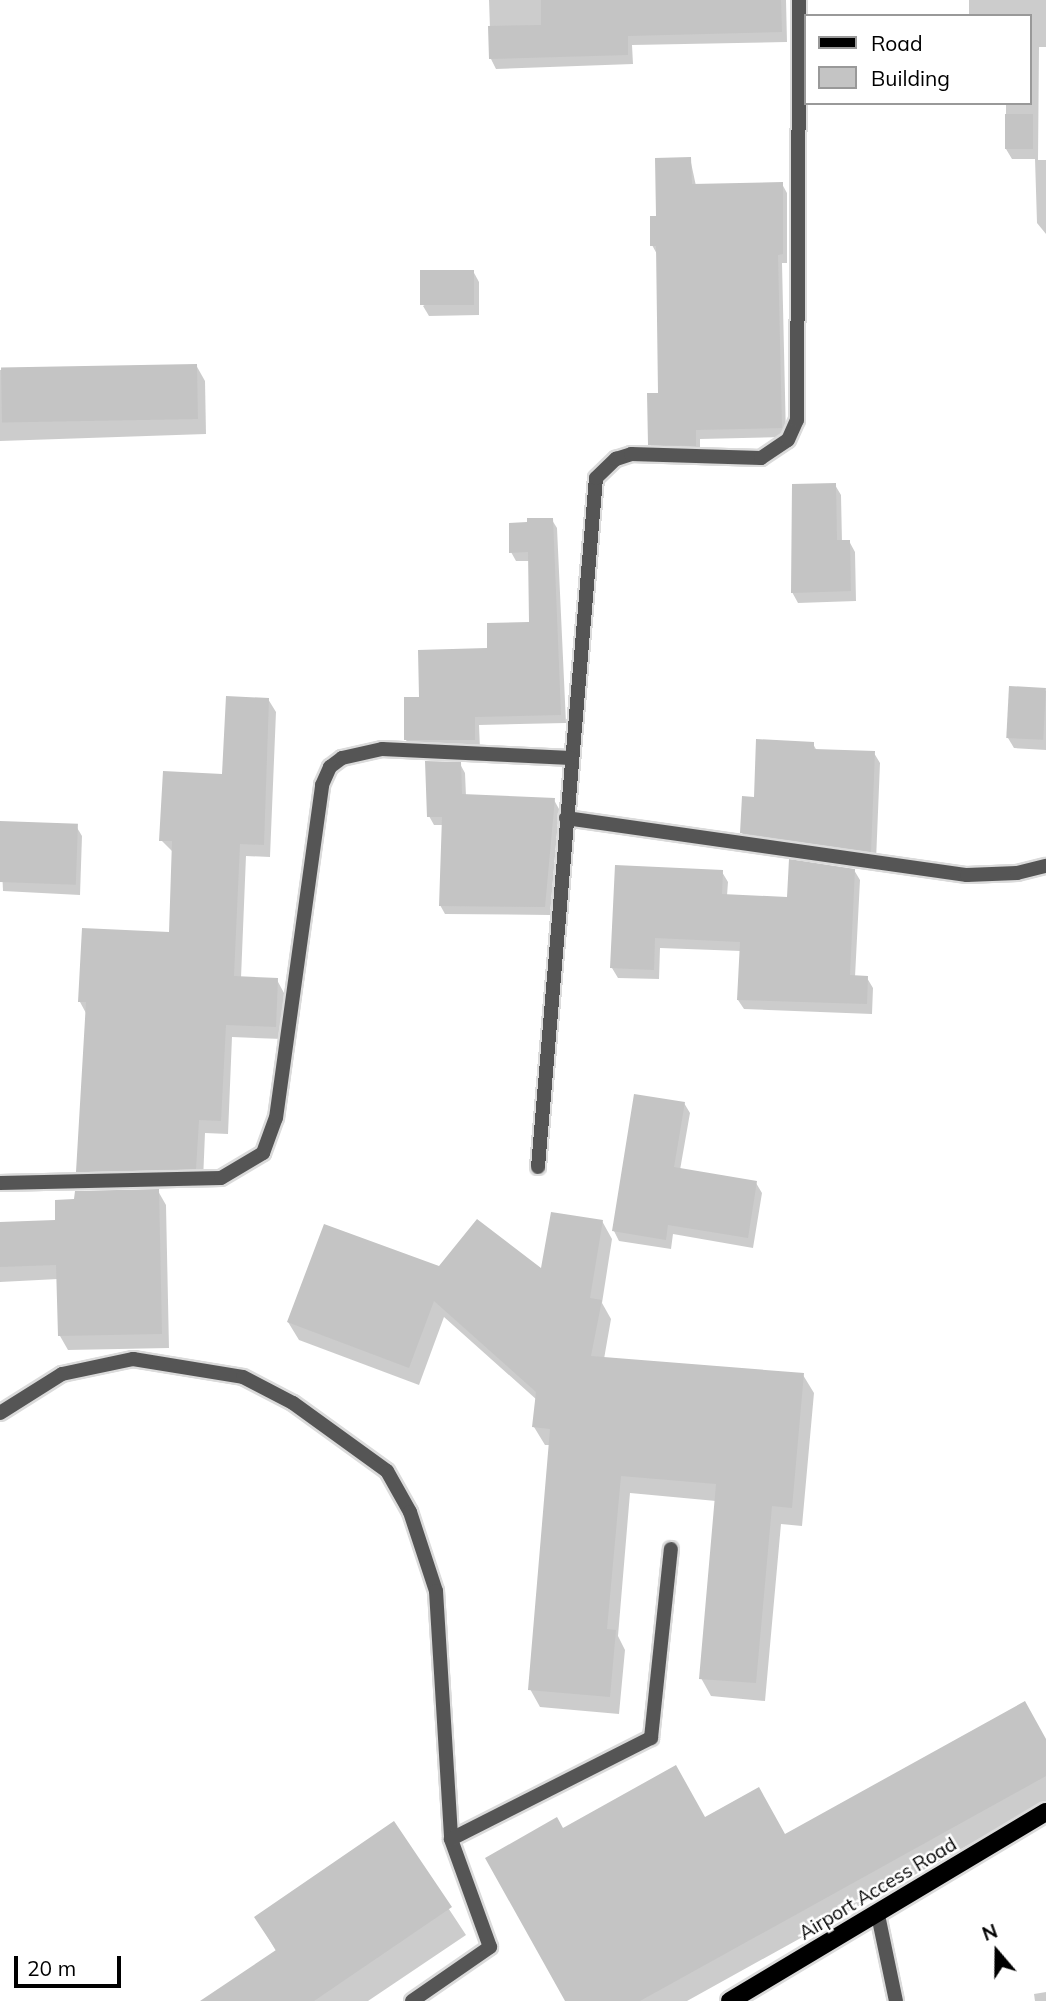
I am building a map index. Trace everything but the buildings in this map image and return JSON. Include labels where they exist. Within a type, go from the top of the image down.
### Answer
[{"type":"main road","name":"Airport Access Road","points":[[730,2001],[878,1915],[1046,1812]]},
{"type":"street","points":[[538,1167],[596,478],[616,459],[631,454],[761,458],[788,440],[797,420],[799,0]]},
{"type":"street","points":[[0,1183],[221,1178],[263,1153],[276,1118],[322,785],[330,767],[342,758],[382,749],[571,758]]},
{"type":"street","points":[[566,818],[967,874],[1017,873],[1046,866]]},
{"type":"street","points":[[0,1413],[62,1374],[133,1359],[243,1377],[293,1403],[387,1471],[410,1512],[436,1591],[451,1839],[490,1947],[412,2001]]},
{"type":"street","points":[[451,1839],[651,1738],[671,1549]]},
{"type":"street","points":[[878,1915],[896,2001]]}]
